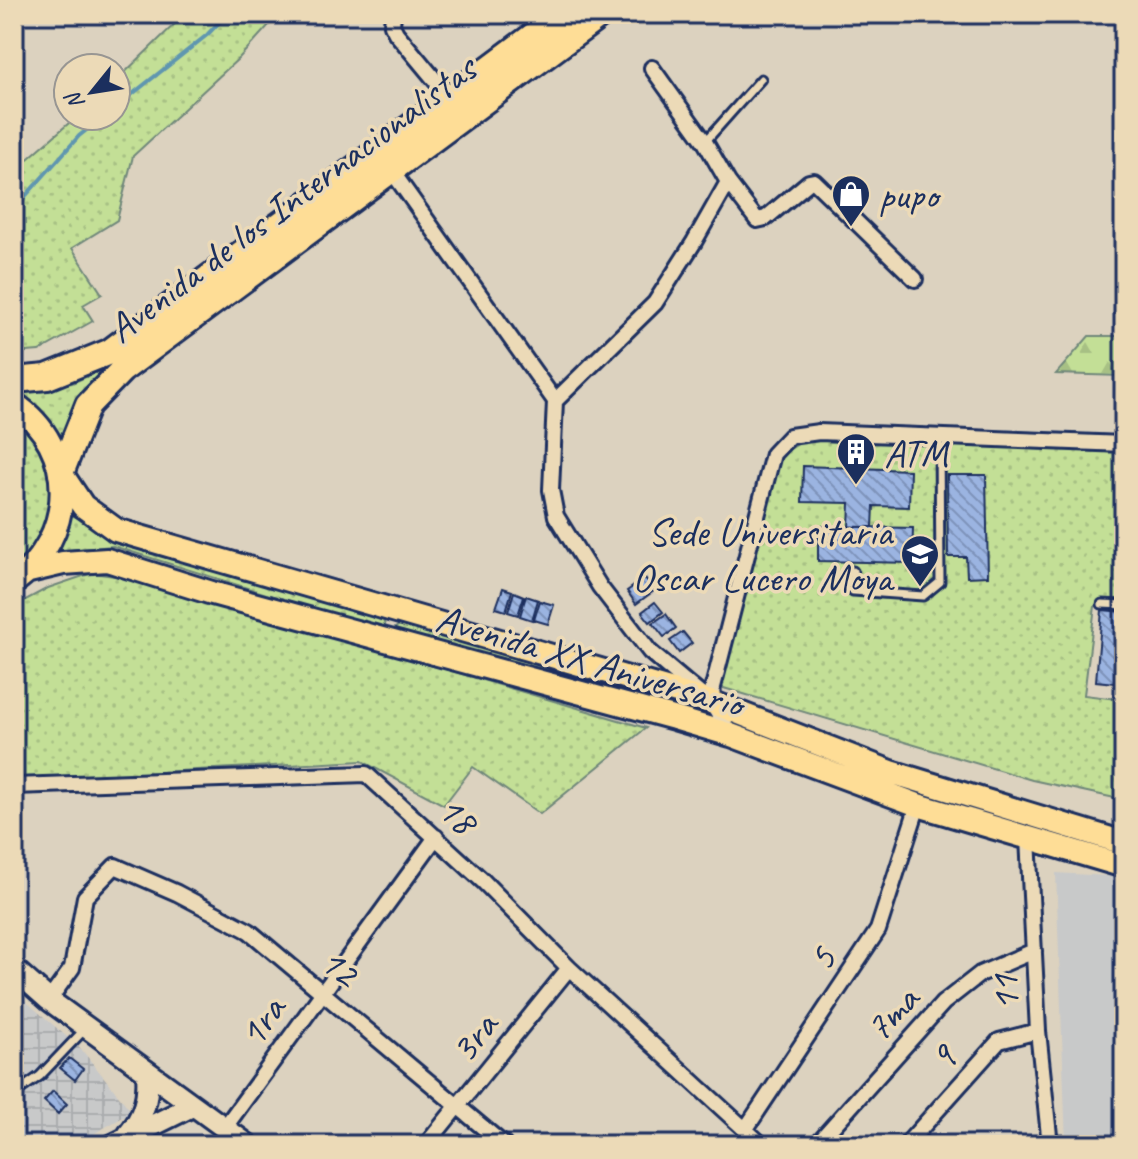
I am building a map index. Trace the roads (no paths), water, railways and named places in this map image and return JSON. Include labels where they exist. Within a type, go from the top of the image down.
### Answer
[{"type":"highway","name":"Avenida de los Internacionalistas","points":[[61,473],[88,405],[122,370],[384,161],[450,98],[538,22],[562,14]]},
{"type":"highway","name":"Avenida de los Internacionalistas","points":[[14,380],[47,377],[109,352],[602,14]]},
{"type":"main road","points":[[14,404],[28,413],[50,441],[61,473],[62,509],[51,542],[22,576]]},
{"type":"main road","name":"Avenida XX Aniversario","points":[[61,473],[83,506],[116,530],[711,702],[891,772],[1124,843]]},
{"type":"main road","name":"Avenida XX Aniversario","points":[[22,576],[63,563],[107,560],[212,593],[731,735],[918,805],[1124,866]]},
{"type":"main road","points":[[14,969],[86,1028],[248,1145]]},
{"type":"main road","points":[[119,1142],[139,1122],[146,1100],[147,1073]]},
{"type":"main road","points":[[119,1142],[192,1106]]},
{"type":"street","points":[[393,14],[392,25],[396,33],[450,98]]},
{"type":"street","points":[[652,68],[754,217],[760,220],[814,181],[915,279]]},
{"type":"street","points":[[384,161],[555,401],[551,490],[556,516],[600,587],[650,652],[711,702],[731,735]]},
{"type":"street","points":[[555,401],[655,303],[728,182]]},
{"type":"street","points":[[711,702],[727,624],[773,454],[790,436],[819,432],[1124,444]]},
{"type":"street","name":"18","points":[[14,786],[366,774],[436,837],[569,968],[762,1145]]},
{"type":"street","name":"5","points":[[745,1130],[878,930],[918,805]]},
{"type":"street","name":"1ra","points":[[225,1127],[436,837]]},
{"type":"street","name":"11","points":[[1028,838],[1038,1031],[1050,1145]]},
{"type":"street","name":"12","points":[[49,1000],[72,968],[85,897],[115,866],[177,893],[249,931],[504,1145]]},
{"type":"street","name":"7ma","points":[[816,1145],[943,1003],[980,974],[1034,951]]},
{"type":"street","name":"3ra","points":[[426,1145],[569,968]]},
{"type":"street","name":"9","points":[[906,1145],[999,1041],[1038,1031]]},
{"type":"lane","points":[[705,142],[761,79]]},
{"type":"lane","points":[[853,571],[853,591],[923,596],[940,582],[939,437]]},
{"type":"lane","points":[[1102,604],[1124,605]]},
{"type":"lane","points":[[14,1094],[40,1076],[86,1028]]},
{"type":"waterway","points":[[132,94],[207,35],[227,14]]},
{"type":"waterway","points":[[14,209],[84,132]]},
{"type":"place","name":"pupo","points":[[851,228]]},
{"type":"place","name":"ATM","points":[[856,486]]},
{"type":"place","name":"Sede Universitaria Oscar Lucero Moya","points":[[920,588]]}]
